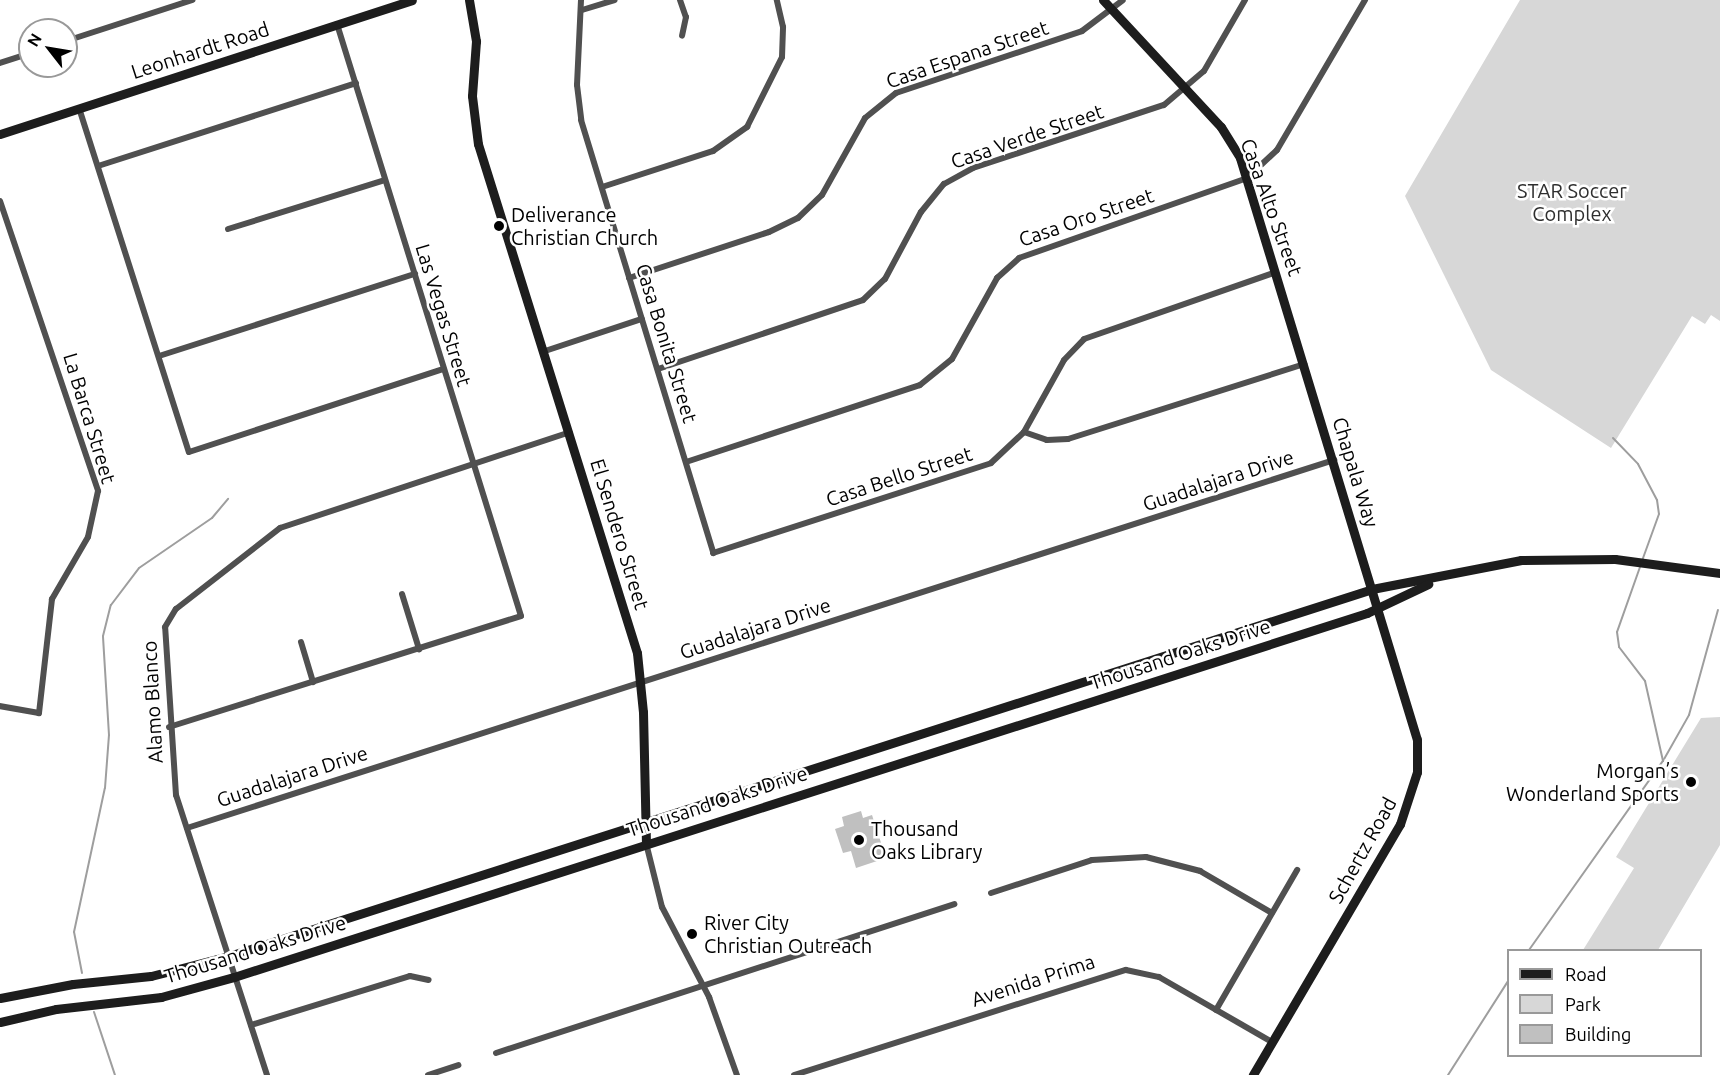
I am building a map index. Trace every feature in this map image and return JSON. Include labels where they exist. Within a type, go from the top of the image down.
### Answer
[{"type":"main road","name":"Leonhardt Road","points":[[0,134],[412,0]]},
{"type":"main road","name":"El Sendero Street","points":[[469,0],[476,41],[472,96],[478,144],[571,432],[637,653],[641,682],[642,822],[646,843]]},
{"type":"main road","name":"Casa Alto Street","points":[[1103,0],[1228,136],[1246,178],[1306,364]]},
{"type":"main road","name":"Chapala Way","points":[[1306,364],[1372,589]]},
{"type":"main road","name":"Thousand Oaks Drive","points":[[0,998],[73,984],[151,976],[229,956],[1372,589],[1436,580],[1521,560],[1593,558],[1656,561],[1720,573]]},
{"type":"main road","name":"Thousand Oaks Drive","points":[[0,1022],[56,1010],[160,997],[234,977],[1379,609],[1436,580]]},
{"type":"main road","name":"Schertz Road","points":[[1253,1075],[1401,824],[1412,794],[1418,756],[1414,722],[1372,589]]},
{"type":"street","points":[[78,37],[191,0]]},
{"type":"street","name":"Casa Bonita Street","points":[[581,0],[578,105],[713,553]]},
{"type":"street","points":[[582,10],[615,0]]},
{"type":"street","points":[[680,0],[686,17],[682,36]]},
{"type":"street","points":[[602,187],[713,151],[747,127],[782,57],[783,27],[777,0]]},
{"type":"street","name":"Casa Espana Street","points":[[629,279],[769,232],[798,218],[822,195],[865,118],[896,93],[1067,37],[1113,12],[1124,0]]},
{"type":"street","name":"Casa Verde Street","points":[[658,369],[854,304],[885,279],[921,212],[951,179],[1144,114],[1186,90],[1203,71],[1245,0]]},
{"type":"street","name":"Casa Oro Street","points":[[686,462],[920,385],[952,359],[997,278],[1018,258],[1246,178],[1276,150],[1365,0]]},
{"type":"street","name":"Las Vegas Street","points":[[337,24],[472,465],[522,616],[419,649]]},
{"type":"street","points":[[0,63],[18,57]]},
{"type":"street","points":[[98,166],[356,83]]},
{"type":"street","points":[[79,108],[189,452],[443,369]]},
{"type":"street","points":[[228,229],[385,180]]},
{"type":"street","name":"La Barca Street","points":[[0,706],[39,713],[52,599],[88,537],[98,491],[1,200]]},
{"type":"street","name":"Casa Bello Street","points":[[713,553],[970,472],[999,458],[1024,432],[1064,360],[1084,339],[1277,272]]},
{"type":"street","points":[[159,356],[415,274]]},
{"type":"street","points":[[544,351],[642,319]]},
{"type":"street","points":[[1024,432],[1047,440],[1068,439],[1306,364]]},
{"type":"street","name":"Alamo Blanco","points":[[267,1075],[234,977],[173,778],[164,638],[176,609],[280,528],[571,432]]},
{"type":"street","name":"Guadalajara Drive","points":[[187,828],[1334,460]]},
{"type":"street","points":[[170,727],[419,649],[402,594]]},
{"type":"street","points":[[301,642],[313,682]]},
{"type":"street","name":"El Sendero Street","points":[[646,843],[662,907],[703,986],[737,1075]]},
{"type":"street","points":[[991,893],[1092,860],[1146,857],[1200,871],[1272,913]]},
{"type":"street","points":[[1216,1010],[1297,870]]},
{"type":"street","points":[[496,1053],[954,904]]},
{"type":"street","name":"Avenida Prima","points":[[794,1075],[1126,969],[1149,972],[1272,1042]]},
{"type":"street","points":[[251,1025],[410,976],[429,980]]},
{"type":"street","points":[[428,1075],[458,1065]]},
{"type":"green space","name":"STAR Soccer Complex","points":[[1520,0],[1720,0],[1720,321],[1711,315],[1705,324],[1692,316],[1611,448],[1491,370],[1405,196]]},
{"type":"green space","name":"Morgan’s Wonderland Sports","points":[[1720,717],[1720,845],[1659,949],[1584,949],[1634,868],[1616,857],[1701,718]]},
{"type":"building","name":"Thousand Oaks Library","points":[[861,811],[863,818],[872,815],[886,858],[856,868],[851,851],[843,853],[835,829],[844,826],[842,817]]},
{"type":"waterway","points":[[1613,438],[1638,464],[1657,500],[1659,514],[1642,561]]},
{"type":"waterway","points":[[82,973],[74,932],[105,788],[109,735],[103,636],[111,605],[139,568],[212,518],[228,499]]},
{"type":"waterway","points":[[1640,567],[1617,632],[1619,647],[1645,681],[1663,761]]},
{"type":"waterway","points":[[1530,949],[1663,761],[1689,715],[1718,610]]},
{"type":"waterway","points":[[1448,1075],[1507,983]]},
{"type":"waterway","points":[[94,1012],[115,1075]]},
{"type":"place","name":"Deliverance Christian Church","points":[[499,226]]},
{"type":"place","name":"Morgan’s Wonderland Sports","points":[[1691,782]]},
{"type":"place","name":"Thousand Oaks Library","points":[[859,840]]},
{"type":"place","name":"River City Christian Outreach","points":[[692,934]]}]
